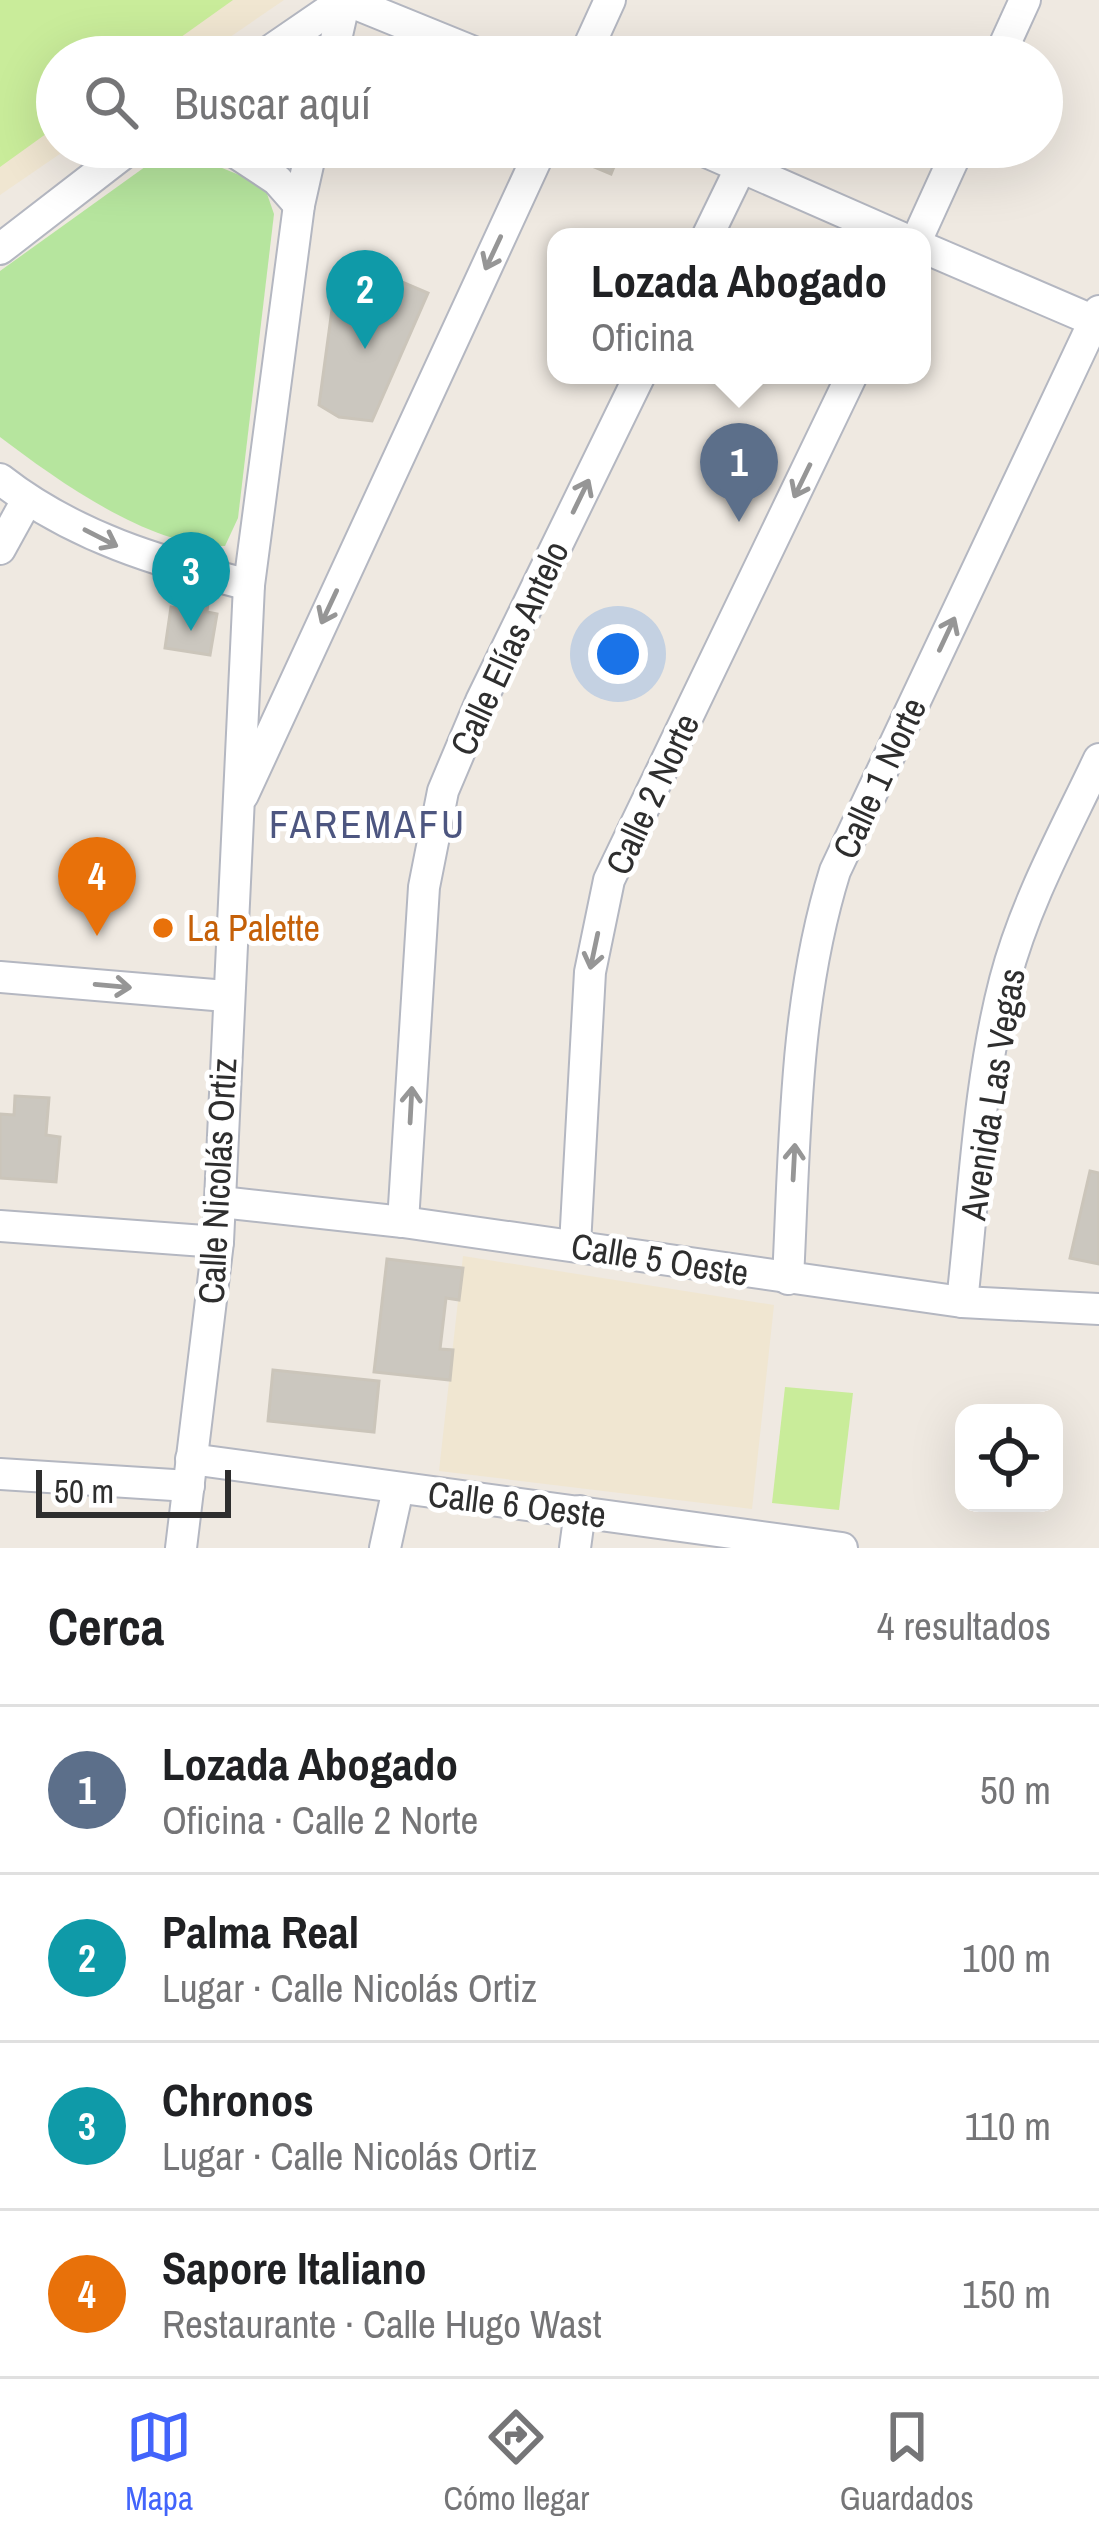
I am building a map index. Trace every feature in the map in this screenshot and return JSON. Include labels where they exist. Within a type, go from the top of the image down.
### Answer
[{"type":"street","points":[[292,36],[345,0]]},
{"type":"street","points":[[337,36],[345,0]]},
{"type":"street","points":[[345,0],[434,36]]},
{"type":"street","points":[[594,36],[610,0]]},
{"type":"street","points":[[1009,36],[1025,0]]},
{"type":"street","points":[[0,249],[105,168]]},
{"type":"street","points":[[260,168],[277,179],[299,205]]},
{"type":"street","name":"Calle Nicolás Ortiz","points":[[181,1548],[221,1202],[226,996],[249,585],[307,168]]},
{"type":"street","name":"Calle Nicolás Ortiz","points":[[235,812],[532,168]]},
{"type":"street","points":[[711,228],[741,168]]},
{"type":"street","points":[[743,168],[880,228]]},
{"type":"street","points":[[922,228],[949,168]]},
{"type":"street","points":[[931,251],[1097,318]]},
{"type":"street","name":"Calle 1 Norte","points":[[788,1279],[801,1024],[812,943],[835,871],[1097,318]]},
{"type":"street","name":"Calle Elías Antelo","points":[[404,1222],[424,887],[443,791],[481,701],[636,384]]},
{"type":"street","name":"Calle 2 Norte","points":[[574,1245],[590,972],[609,880],[848,384]]},
{"type":"street","points":[[0,479],[27,500],[134,554],[249,585]]},
{"type":"street","points":[[0,548],[27,500]]},
{"type":"street","name":"Avenida Las Vegas","points":[[962,1302],[990,1058],[1005,980],[1028,912],[1099,759]]},
{"type":"street","points":[[0,977],[226,996]]},
{"type":"street","name":"Calle 5 Oeste","points":[[221,1202],[404,1222],[962,1302],[1099,1310]]},
{"type":"street","points":[[0,1226],[218,1242]]},
{"type":"street","name":"Calle 6 Oeste","points":[[0,1474],[190,1472],[398,1489],[580,1511],[762,1542],[842,1548]]},
{"type":"street","points":[[385,1548],[398,1489]]},
{"type":"street","points":[[574,1548],[580,1511]]},
{"type":"shaded area","points":[[0,0],[284,0],[232,36],[36,36],[39,168],[0,195]]},
{"type":"shaded area","points":[[463,1256],[774,1305],[752,1509],[439,1471]]},
{"type":"green space","points":[[0,0],[233,0],[182,36],[36,36],[36,141],[0,167]]},
{"type":"green space","points":[[143,168],[222,168],[264,185],[274,214],[238,518],[225,546],[196,544],[136,524],[76,491],[0,437],[0,271]]},
{"type":"green space","points":[[785,1387],[853,1393],[839,1510],[772,1503]]},
{"type":"building","points":[[348,259],[428,293],[372,421],[339,417],[319,405],[336,280]]},
{"type":"building","points":[[184,598],[208,602],[207,612],[217,614],[210,655],[165,648],[171,607],[183,609]]},
{"type":"building","points":[[15,1096],[49,1098],[46,1135],[60,1137],[56,1182],[0,1178],[0,1114],[14,1115]]},
{"type":"building","points":[[1090,1171],[1099,1173],[1099,1264],[1070,1258]]},
{"type":"building","points":[[387,1259],[463,1268],[459,1300],[446,1298],[440,1349],[453,1350],[450,1380],[374,1372]]},
{"type":"building","points":[[273,1370],[379,1381],[374,1432],[268,1421]]},
{"type":"place","name":"Palma Real","points":[[365,349]]},
{"type":"place","name":"Lozada Abogado","points":[[739,522]]},
{"type":"place","name":"Chronos","points":[[191,631]]},
{"type":"place","name":"La Palette","points":[[163,928]]},
{"type":"place","name":"Sapore Italiano","points":[[97,936]]},
{"type":"district","name":"FAREMAFU","points":[[368,824]]}]
